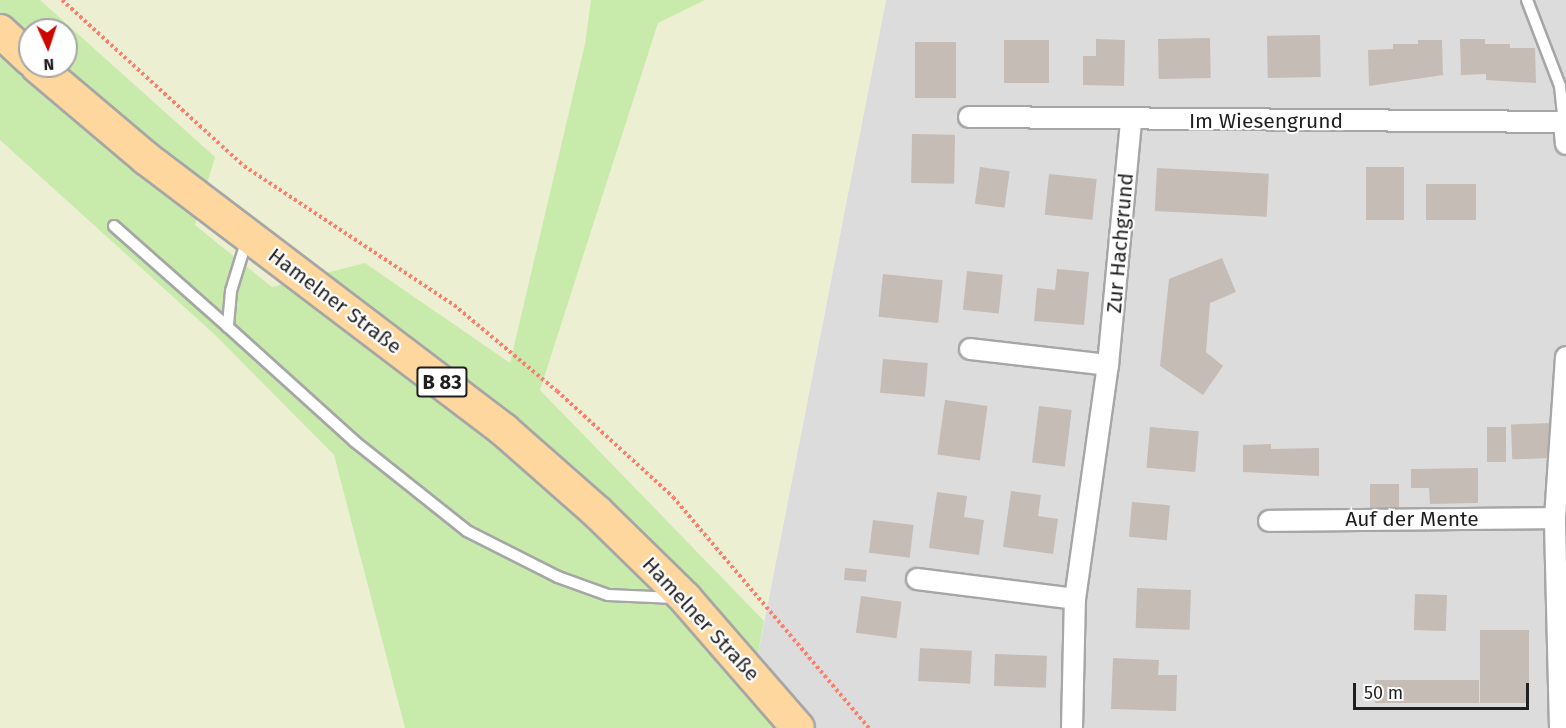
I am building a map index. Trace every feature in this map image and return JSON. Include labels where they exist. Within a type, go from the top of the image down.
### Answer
[{"type":"main road","points":[[0,31],[18,48]]},
{"type":"main road","name":"Hamelner Straße","points":[[51,78],[147,159],[504,430],[597,512],[685,598],[798,728]]},
{"type":"street","name":"Im Wiesengrund","points":[[969,117],[1131,121],[1564,122]]},
{"type":"street","name":"Zur Hachgrund","points":[[1072,728],[1075,599],[1108,365],[1131,121]]},
{"type":"street","points":[[1564,122],[1566,144]]},
{"type":"street","points":[[970,349],[1108,365]]},
{"type":"street","points":[[1560,728],[1556,518],[1566,357]]},
{"type":"street","name":"Auf der Mente","points":[[1269,521],[1556,518]]},
{"type":"street","points":[[917,579],[1075,599]]},
{"type":"lane","points":[[1527,0],[1560,86],[1564,122]]},
{"type":"lane","points":[[114,226],[338,427],[466,531],[558,577],[608,595],[685,598]]},
{"type":"lane","points":[[228,327],[231,291],[248,235]]},
{"type":"path","points":[[62,0],[244,166],[454,305],[557,391],[673,497],[869,728]]},
{"type":"shaded area","points":[[886,0],[1566,0],[1566,728],[798,728],[754,675]]},
{"type":"green space","points":[[0,0],[40,0],[60,18],[18,18],[18,78],[78,78],[78,34],[215,157],[195,225],[272,287],[365,263],[510,363],[585,44],[591,0],[705,0],[658,23],[540,390],[764,621],[754,675],[798,728],[405,728],[334,455],[213,333],[0,140]]},
{"type":"green space","points":[[40,0],[591,0],[585,44],[510,363],[365,263],[272,287],[195,225],[214,157],[78,34],[78,18],[60,18]]},
{"type":"green space","points":[[705,0],[886,0],[764,621],[540,390],[658,23]]},
{"type":"green space","points":[[0,140],[213,333],[334,455],[405,728],[0,728]]},
{"type":"building","points":[[1320,35],[1321,77],[1268,78],[1267,36]]},
{"type":"building","points":[[1210,38],[1211,78],[1159,79],[1158,39]]},
{"type":"building","points":[[1096,39],[1125,40],[1124,86],[1083,85],[1083,56],[1096,56]]},
{"type":"building","points":[[1460,39],[1485,39],[1485,44],[1510,44],[1510,48],[1535,48],[1536,83],[1486,80],[1486,74],[1461,75]]},
{"type":"building","points":[[1004,40],[1049,40],[1049,83],[1004,83]]},
{"type":"building","points":[[1418,40],[1442,40],[1443,75],[1369,86],[1368,50],[1393,49],[1393,44],[1418,44]]},
{"type":"building","points":[[915,42],[956,42],[956,98],[915,98]]},
{"type":"building","points":[[912,134],[955,135],[954,184],[911,183]]},
{"type":"building","points":[[980,167],[1010,171],[1005,208],[975,204]]},
{"type":"building","points":[[1366,167],[1404,167],[1404,220],[1366,220]]},
{"type":"building","points":[[1157,168],[1269,174],[1267,217],[1155,211]]},
{"type":"building","points":[[1049,174],[1097,179],[1092,220],[1045,215]]},
{"type":"building","points":[[1426,184],[1476,184],[1476,220],[1426,220]]},
{"type":"building","points":[[1222,258],[1236,292],[1210,303],[1206,352],[1223,366],[1203,395],[1160,366],[1169,279]]},
{"type":"building","points":[[1057,269],[1089,272],[1084,325],[1034,321],[1037,288],[1055,290]]},
{"type":"building","points":[[967,271],[1003,275],[999,314],[963,310]]},
{"type":"building","points":[[883,274],[943,280],[938,323],[879,317]]},
{"type":"building","points":[[883,359],[928,363],[925,397],[880,393]]},
{"type":"building","points":[[945,400],[988,406],[980,460],[937,454]]},
{"type":"building","points":[[1039,406],[1072,410],[1065,467],[1032,463]]},
{"type":"building","points":[[1551,423],[1552,458],[1512,459],[1511,424]]},
{"type":"building","points":[[1150,427],[1199,431],[1195,472],[1146,468]]},
{"type":"building","points":[[1487,427],[1506,427],[1506,462],[1487,462]]},
{"type":"building","points":[[1271,444],[1271,449],[1319,448],[1319,476],[1243,472],[1243,445]]},
{"type":"building","points":[[1478,468],[1478,503],[1430,504],[1429,488],[1411,488],[1411,469]]},
{"type":"building","points":[[1370,484],[1399,484],[1399,510],[1370,510]]},
{"type":"building","points":[[1011,491],[1041,495],[1038,516],[1058,519],[1053,554],[1003,547]]},
{"type":"building","points":[[937,492],[967,496],[964,517],[984,520],[979,555],[929,548]]},
{"type":"building","points":[[1132,502],[1170,505],[1167,540],[1129,537]]},
{"type":"building","points":[[873,520],[914,525],[910,558],[869,553]]},
{"type":"building","points":[[845,568],[867,570],[866,582],[844,580]]},
{"type":"building","points":[[1137,588],[1191,590],[1190,630],[1136,628]]},
{"type":"building","points":[[1415,594],[1447,595],[1446,631],[1414,630]]},
{"type":"building","points":[[861,596],[902,602],[896,638],[856,633]]},
{"type":"building","points":[[1480,630],[1529,630],[1529,703],[1480,703]]},
{"type":"building","points":[[920,648],[972,651],[970,684],[918,681]]},
{"type":"building","points":[[995,654],[1047,656],[1046,688],[994,686]]},
{"type":"building","points":[[1113,658],[1159,660],[1158,675],[1177,675],[1176,711],[1111,709]]},
{"type":"building","points":[[1375,680],[1479,680],[1479,703],[1375,703]]}]
